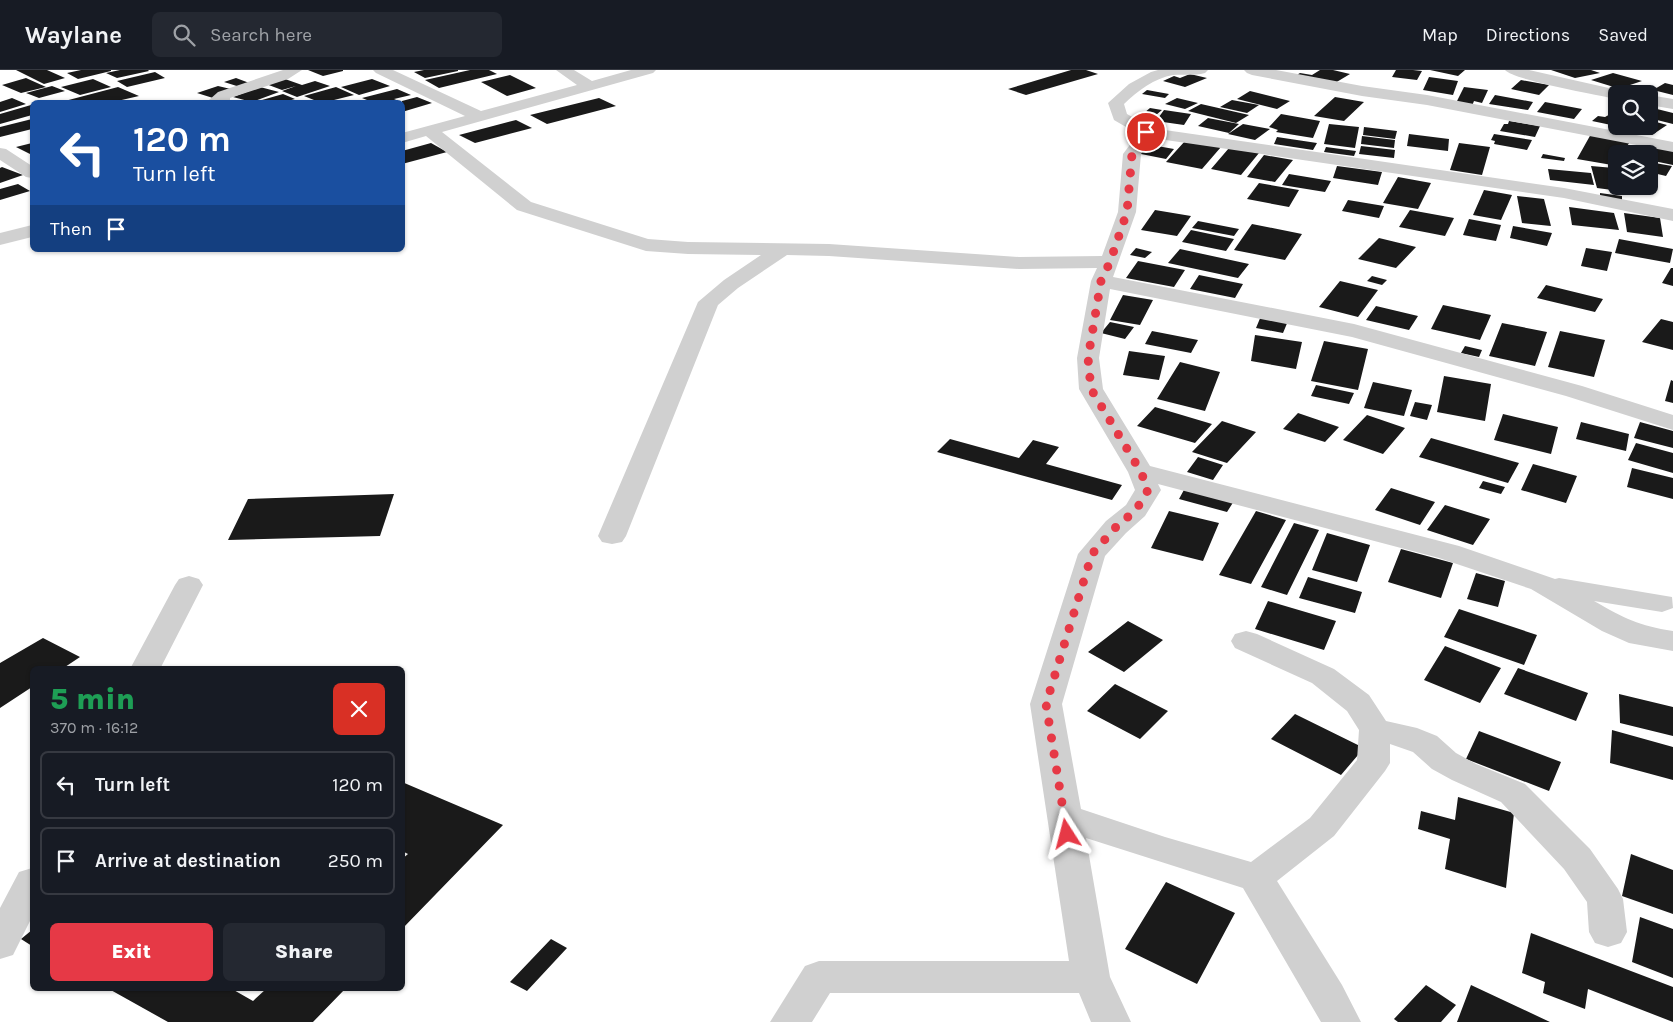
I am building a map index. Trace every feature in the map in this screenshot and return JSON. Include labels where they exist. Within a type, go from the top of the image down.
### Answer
[{"type":"street","points":[[218,100],[224,95],[283,76],[294,70]]},
{"type":"street","points":[[382,70],[481,117]]},
{"type":"street","points":[[564,70],[591,87]]},
{"type":"street","points":[[405,137],[648,70]]},
{"type":"street","points":[[1200,70],[1170,71],[1142,81],[1128,90],[1116,103],[1120,118],[1146,132],[1564,194],[1673,215]]},
{"type":"street","points":[[1252,70],[1362,91],[1427,100],[1673,147]]},
{"type":"street","points":[[1513,70],[1532,76],[1608,92]]},
{"type":"street","points":[[1658,102],[1673,104]]},
{"type":"street","points":[[430,131],[524,206],[646,245],[688,248],[829,250],[1019,262],[1106,272],[1230,308],[1354,331],[1574,391],[1673,423]]},
{"type":"street","points":[[1111,1022],[1091,977],[1046,704],[1092,554],[1116,527],[1136,510],[1148,490],[1141,472],[1091,389],[1088,358],[1106,272],[1127,212],[1132,154],[1146,132]]},
{"type":"street","points":[[3,158],[30,172]]},
{"type":"street","points":[[0,239],[30,232]]},
{"type":"street","points":[[612,536],[709,302],[731,284],[783,249]]},
{"type":"street","points":[[1141,472],[1182,481],[1449,552],[1541,583],[1573,590],[1611,594],[1662,603]]},
{"type":"street","points":[[1541,583],[1612,624],[1640,636],[1673,641]]},
{"type":"street","points":[[147,666],[189,585]]},
{"type":"street","points":[[1246,641],[1324,676],[1358,703],[1375,730],[1373,763],[1322,827],[1256,878]]},
{"type":"street","points":[[1375,730],[1406,736],[1425,744],[1444,762],[1513,793],[1577,859],[1605,898],[1608,932]]},
{"type":"street","points":[[1064,817],[1159,849],[1256,878],[1328,997],[1341,1022]]},
{"type":"street","points":[[0,944],[30,886]]},
{"type":"street","points":[[790,1022],[819,977],[1091,977]]},
{"type":"building","points":[[16,70],[47,70],[65,78],[44,84]]},
{"type":"building","points":[[81,70],[111,71],[78,79],[67,73]]},
{"type":"building","points":[[120,70],[149,71],[117,78],[106,73]]},
{"type":"building","points":[[308,70],[343,70],[343,71],[323,76]]},
{"type":"building","points":[[424,70],[458,71],[425,78],[414,72]]},
{"type":"building","points":[[470,70],[489,70],[497,74],[439,88],[425,80]]},
{"type":"building","points":[[1071,70],[1086,70],[1098,74],[1026,95],[1008,89]]},
{"type":"building","points":[[1320,70],[1333,70],[1350,74],[1335,83],[1295,76],[1300,73],[1312,75]]},
{"type":"building","points":[[1396,70],[1422,71],[1417,80],[1392,77]]},
{"type":"building","points":[[1430,70],[1465,70],[1458,76]]},
{"type":"building","points":[[1551,70],[1591,70],[1600,73],[1575,78]]},
{"type":"building","points":[[155,72],[165,78],[127,87],[117,81]]},
{"type":"building","points":[[1613,73],[1642,81],[1630,85],[1608,85],[1591,80]]},
{"type":"building","points":[[1190,74],[1207,78],[1185,87],[1163,81],[1174,76],[1180,78]]},
{"type":"building","points":[[510,75],[536,88],[507,96],[481,82]]},
{"type":"building","points":[[1429,77],[1458,81],[1453,95],[1423,90]]},
{"type":"building","points":[[26,78],[46,87],[21,93],[2,85]]},
{"type":"building","points":[[236,78],[252,84],[240,87],[224,82]]},
{"type":"building","points":[[93,79],[111,87],[80,95],[61,87]]},
{"type":"building","points":[[285,79],[302,85],[315,81],[330,86],[297,97],[282,91],[296,86],[282,90],[266,84]]},
{"type":"building","points":[[372,79],[390,86],[359,95],[341,87]]},
{"type":"building","points":[[1521,80],[1549,85],[1539,95],[1511,89]]},
{"type":"building","points":[[1665,83],[1673,85],[1673,95],[1658,91],[1658,87]]},
{"type":"building","points":[[52,86],[65,91],[39,98],[26,93]]},
{"type":"building","points":[[218,86],[235,90],[213,98],[197,93]]},
{"type":"building","points":[[118,87],[139,96],[122,100],[69,100]]},
{"type":"building","points":[[260,87],[279,92],[257,100],[244,100],[233,97]]},
{"type":"building","points":[[336,87],[354,95],[334,100],[314,100],[304,96]]},
{"type":"building","points":[[1464,87],[1488,90],[1482,103],[1474,101],[1472,106],[1456,103]]},
{"type":"building","points":[[397,89],[411,95],[394,99],[396,100],[367,100],[362,98]]},
{"type":"building","points":[[1147,90],[1169,94],[1165,98],[1142,94]]},
{"type":"building","points":[[1250,91],[1290,101],[1277,109],[1237,99]]},
{"type":"building","points":[[283,94],[295,99],[291,100],[262,100]]},
{"type":"building","points":[[1495,95],[1533,102],[1528,110],[1489,104]]},
{"type":"building","points":[[417,97],[432,103],[405,111],[405,100]]},
{"type":"building","points":[[1335,97],[1364,102],[1344,121],[1314,116]]},
{"type":"building","points":[[12,98],[26,104],[0,112],[0,102]]},
{"type":"building","points":[[599,98],[616,106],[547,124],[530,115]]},
{"type":"building","points":[[1177,98],[1198,103],[1185,109],[1165,104]]},
{"type":"building","points":[[1232,100],[1259,105],[1247,113],[1220,107]]},
{"type":"building","points":[[1545,102],[1582,109],[1574,119],[1537,112]]},
{"type":"building","points":[[1201,104],[1249,115],[1236,123],[1188,111]]},
{"type":"building","points":[[30,105],[30,116],[0,124],[0,114]]},
{"type":"building","points":[[1150,108],[1162,110],[1156,115],[1144,113]]},
{"type":"building","points":[[1658,109],[1673,113],[1673,124],[1658,120]]},
{"type":"building","points":[[1164,110],[1191,114],[1184,125],[1156,121]]},
{"type":"building","points":[[1281,114],[1320,121],[1313,138],[1276,132],[1278,130],[1269,127]]},
{"type":"building","points":[[1608,115],[1608,124],[1592,121],[1598,116]]},
{"type":"building","points":[[1208,118],[1239,124],[1229,133],[1198,126]]},
{"type":"building","points":[[30,120],[30,130],[0,137],[0,127]]},
{"type":"building","points":[[516,120],[532,128],[475,143],[459,135]]},
{"type":"building","points":[[1509,121],[1540,126],[1535,137],[1500,131],[1504,124],[1508,124]]},
{"type":"building","points":[[1658,122],[1667,125],[1658,131]]},
{"type":"building","points":[[1243,124],[1270,129],[1255,140],[1228,134]]},
{"type":"building","points":[[1329,124],[1359,127],[1355,148],[1324,144]]},
{"type":"building","points":[[1364,127],[1397,131],[1395,139],[1363,135]]},
{"type":"building","points":[[1409,134],[1449,139],[1448,151],[1407,146]]},
{"type":"building","points":[[1494,134],[1532,140],[1527,150],[1494,144],[1495,141],[1491,140]]},
{"type":"building","points":[[1591,134],[1630,142],[1628,145],[1608,145],[1608,164],[1577,159]]},
{"type":"building","points":[[1362,136],[1395,140],[1394,148],[1361,144]]},
{"type":"building","points":[[1277,137],[1317,143],[1313,150],[1274,144]]},
{"type":"building","points":[[1185,141],[1221,147],[1202,169],[1166,162]]},
{"type":"building","points":[[431,143],[447,152],[405,163],[405,150]]},
{"type":"building","points":[[1459,143],[1490,147],[1482,175],[1450,170]]},
{"type":"building","points":[[30,144],[30,154],[16,147]]},
{"type":"building","points":[[1146,144],[1174,149],[1166,159],[1136,153]]},
{"type":"building","points":[[1361,146],[1395,150],[1394,158],[1359,154]]},
{"type":"building","points":[[1326,147],[1356,151],[1354,156],[1324,152]]},
{"type":"building","points":[[1658,147],[1673,150],[1673,165],[1658,162]]},
{"type":"building","points":[[1229,148],[1259,153],[1241,175],[1211,169]]},
{"type":"building","points":[[1543,154],[1565,158],[1564,161],[1541,158]]},
{"type":"building","points":[[1264,155],[1293,160],[1275,182],[1247,177]]},
{"type":"building","points":[[1658,164],[1672,166],[1666,176],[1658,174]]},
{"type":"building","points":[[1337,166],[1382,172],[1378,185],[1333,178]]},
{"type":"building","points":[[1591,166],[1608,167],[1608,189],[1597,188]]},
{"type":"building","points":[[2,167],[23,175],[0,183],[0,168]]},
{"type":"building","points":[[1548,169],[1591,173],[1594,185],[1550,180]]},
{"type":"building","points":[[1289,174],[1331,181],[1325,192],[1282,185]]},
{"type":"building","points":[[1398,177],[1431,183],[1418,209],[1383,203]]},
{"type":"building","points":[[1259,183],[1299,190],[1289,207],[1247,199]]},
{"type":"building","points":[[18,184],[30,191],[0,200],[0,189]]},
{"type":"building","points":[[1484,190],[1512,195],[1501,220],[1473,215]]},
{"type":"building","points":[[1600,193],[1622,196],[1622,202],[1600,199]]},
{"type":"building","points":[[1517,196],[1544,199],[1551,226],[1522,223]]},
{"type":"building","points":[[1348,200],[1384,206],[1379,218],[1342,211]]},
{"type":"building","points":[[1569,207],[1614,213],[1619,230],[1572,225]]},
{"type":"building","points":[[1155,210],[1191,216],[1177,236],[1141,230]]},
{"type":"building","points":[[1410,210],[1454,218],[1445,236],[1399,227]]},
{"type":"building","points":[[1624,213],[1660,218],[1663,237],[1627,232]]},
{"type":"building","points":[[1469,219],[1501,225],[1496,241],[1463,235]]},
{"type":"building","points":[[1198,221],[1239,229],[1234,236],[1192,228]]},
{"type":"building","points":[[1252,224],[1302,234],[1285,260],[1234,250]]},
{"type":"building","points":[[1513,226],[1552,233],[1547,246],[1510,238]]},
{"type":"building","points":[[1191,230],[1234,239],[1226,251],[1182,242]]},
{"type":"building","points":[[1379,238],[1416,247],[1396,268],[1358,259]]},
{"type":"building","points":[[1619,239],[1673,249],[1670,263],[1615,253]]},
{"type":"building","points":[[1136,248],[1152,252],[1145,258],[1130,255]]},
{"type":"building","points":[[1586,248],[1612,252],[1607,271],[1581,266]]},
{"type":"building","points":[[1180,249],[1249,264],[1238,278],[1168,263]]},
{"type":"building","points":[[1138,261],[1185,270],[1174,287],[1126,278]]},
{"type":"building","points":[[1671,268],[1673,268],[1673,286],[1662,283]]},
{"type":"building","points":[[1199,275],[1243,284],[1235,298],[1190,289]]},
{"type":"building","points":[[1372,276],[1387,280],[1382,285],[1367,281]]},
{"type":"building","points":[[1340,281],[1378,290],[1358,317],[1319,307]]},
{"type":"building","points":[[1546,285],[1603,299],[1595,312],[1537,298]]},
{"type":"building","points":[[1123,295],[1153,300],[1140,325],[1110,320]]},
{"type":"building","points":[[1443,305],[1491,315],[1480,340],[1431,329]]},
{"type":"building","points":[[1376,306],[1418,316],[1409,330],[1366,320]]},
{"type":"building","points":[[1261,316],[1288,321],[1283,333],[1256,328]]},
{"type":"building","points":[[1661,319],[1673,322],[1673,350],[1642,342]]},
{"type":"building","points":[[1110,322],[1134,327],[1125,339],[1101,333]]},
{"type":"building","points":[[1502,323],[1547,332],[1535,366],[1489,356]]},
{"type":"building","points":[[1152,331],[1198,340],[1191,353],[1145,344]]},
{"type":"building","points":[[1560,331],[1605,340],[1594,377],[1548,367]]},
{"type":"building","points":[[1255,335],[1302,342],[1296,369],[1251,361]]},
{"type":"building","points":[[1324,341],[1368,349],[1358,390],[1311,381]]},
{"type":"building","points":[[1465,346],[1482,350],[1479,357],[1461,353]]},
{"type":"building","points":[[1129,351],[1165,356],[1159,380],[1123,375]]},
{"type":"building","points":[[1180,362],[1220,372],[1205,411],[1157,399]]},
{"type":"building","points":[[1444,376],[1491,384],[1485,421],[1437,412]]},
{"type":"building","points":[[1671,380],[1673,381],[1673,403],[1665,401]]},
{"type":"building","points":[[1373,382],[1412,390],[1404,416],[1364,408]]},
{"type":"building","points":[[1316,385],[1354,393],[1349,404],[1311,396]]},
{"type":"building","points":[[1415,402],[1432,405],[1427,420],[1410,416]]},
{"type":"building","points":[[1155,407],[1212,424],[1195,443],[1137,426]]},
{"type":"building","points":[[1298,413],[1339,427],[1325,442],[1283,429]]},
{"type":"building","points":[[1503,414],[1558,427],[1551,454],[1494,440]]},
{"type":"building","points":[[1367,415],[1405,428],[1383,454],[1343,440]]},
{"type":"building","points":[[1222,421],[1256,432],[1227,463],[1192,452]]},
{"type":"building","points":[[1581,422],[1629,434],[1626,451],[1576,439]]},
{"type":"building","points":[[1640,422],[1673,431],[1673,448],[1634,438]]},
{"type":"building","points":[[1431,438],[1519,463],[1508,483],[1419,457]]},
{"type":"building","points":[[950,439],[1019,458],[1033,440],[1059,447],[1046,464],[1122,485],[1112,500],[937,452]]},
{"type":"building","points":[[1636,443],[1673,453],[1673,473],[1628,460]]},
{"type":"building","points":[[1198,457],[1223,465],[1213,480],[1187,472]]},
{"type":"building","points":[[1533,464],[1577,476],[1566,503],[1521,490]]},
{"type":"building","points":[[1632,468],[1673,478],[1673,499],[1627,487]]},
{"type":"building","points":[[1483,481],[1505,487],[1501,494],[1479,488]]},
{"type":"building","points":[[1185,488],[1234,501],[1227,512],[1179,499]]},
{"type":"building","points":[[1391,488],[1435,502],[1420,525],[1375,510]]},
{"type":"building","points":[[394,494],[380,536],[228,540],[248,499]]},
{"type":"building","points":[[1445,505],[1490,519],[1473,545],[1427,530]]},
{"type":"building","points":[[1169,511],[1219,523],[1203,561],[1151,548]]},
{"type":"building","points":[[1256,511],[1286,520],[1251,584],[1219,575]]},
{"type":"building","points":[[1294,523],[1319,530],[1287,595],[1261,587]]},
{"type":"building","points":[[1327,533],[1370,545],[1357,582],[1312,570]]},
{"type":"building","points":[[1401,549],[1453,563],[1441,598],[1388,582]]},
{"type":"building","points":[[1476,573],[1505,581],[1498,607],[1467,599]]},
{"type":"building","points":[[1308,577],[1362,592],[1355,613],[1299,598]]},
{"type":"building","points":[[1268,601],[1336,621],[1324,650],[1255,629]]},
{"type":"building","points":[[1459,609],[1537,635],[1524,665],[1444,637]]},
{"type":"building","points":[[1128,621],[1163,640],[1124,672],[1088,652]]},
{"type":"building","points":[[43,638],[80,657],[66,666],[30,666],[30,688],[0,708],[0,663]]},
{"type":"building","points":[[1445,646],[1501,668],[1480,703],[1424,680]]},
{"type":"building","points":[[1518,668],[1588,693],[1576,721],[1504,694]]},
{"type":"building","points":[[1115,684],[1168,711],[1140,739],[1087,711]]},
{"type":"building","points":[[1619,694],[1673,707],[1673,736],[1620,723]]},
{"type":"building","points":[[1295,714],[1364,748],[1341,775],[1271,739]]},
{"type":"building","points":[[1612,730],[1673,747],[1673,780],[1610,763]]},
{"type":"building","points":[[1479,731],[1561,762],[1549,791],[1466,759]]},
{"type":"building","points":[[405,783],[503,825],[405,926],[405,856],[408,854],[405,852]]},
{"type":"building","points":[[1458,797],[1514,813],[1506,888],[1445,869],[1450,839],[1418,829],[1421,811],[1455,820]]},
{"type":"building","points":[[1631,854],[1673,870],[1673,914],[1622,896]]},
{"type":"building","points":[[1166,882],[1235,913],[1197,984],[1125,949]]},
{"type":"building","points":[[1640,917],[1673,929],[1673,978],[1632,962]]},
{"type":"building","points":[[30,932],[30,945],[21,939]]},
{"type":"building","points":[[1531,933],[1673,987],[1673,1022],[1588,989],[1585,1009],[1543,993],[1545,982],[1522,973]]},
{"type":"building","points":[[551,939],[567,948],[527,991],[510,982]]},
{"type":"building","points":[[1426,985],[1456,1005],[1441,1022],[1398,1022],[1394,1019]]},
{"type":"building","points":[[1471,985],[1550,1022],[1457,1022]]},
{"type":"building","points":[[113,991],[236,991],[253,1001],[264,991],[343,991],[313,1022],[168,1022]]},
{"type":"route","points":[[1067,834],[1046,704],[1092,554],[1116,527],[1136,510],[1148,490],[1141,472],[1091,389],[1088,358],[1101,281],[1110,262],[1127,212],[1132,154],[1146,132]]}]
